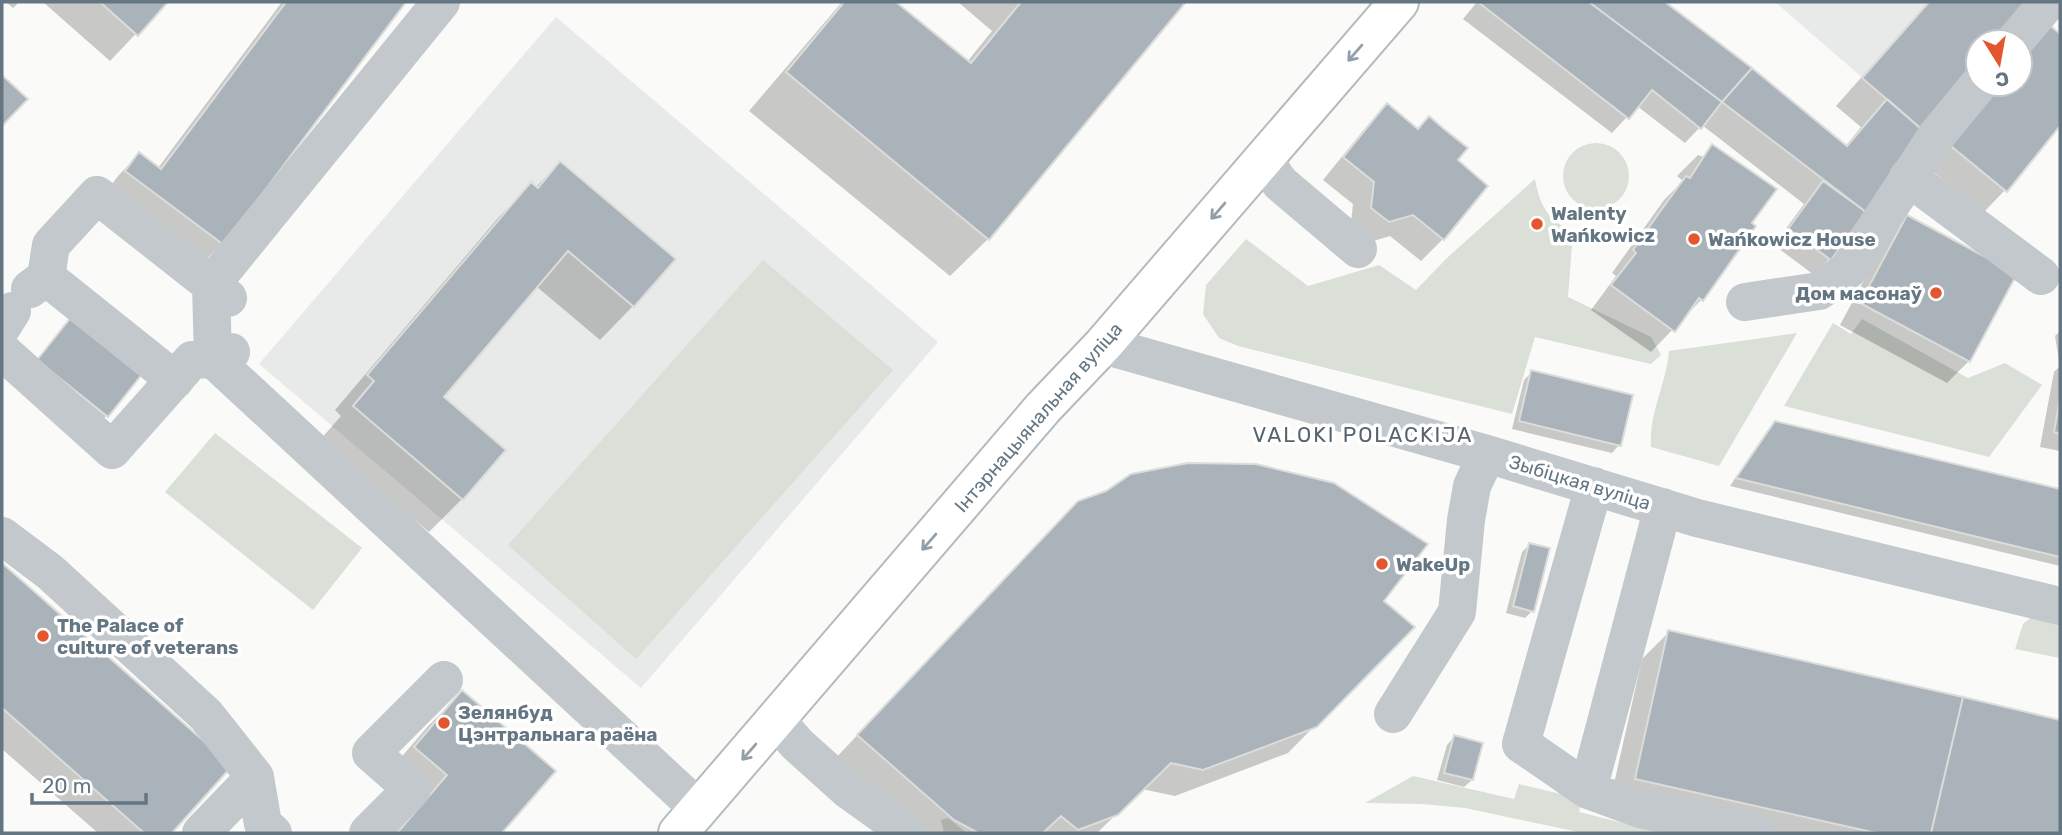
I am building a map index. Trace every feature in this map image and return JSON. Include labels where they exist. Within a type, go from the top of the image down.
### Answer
[{"type":"main road","name":"Інтэрнацыянальная вуліца","points":[[696,812],[1043,408],[1103,345],[1399,2]]},
{"type":"street","points":[[441,2],[220,292],[222,356],[637,731],[696,812]]},
{"type":"street","points":[[220,292],[467,2]]},
{"type":"street","points":[[2026,28],[2048,2]]},
{"type":"street","points":[[1745,302],[1818,291],[1848,270],[1937,135],[1967,98]]},
{"type":"street","points":[[1263,159],[1280,183],[1358,249]]},
{"type":"street","points":[[1908,177],[2041,276]]},
{"type":"street","points":[[175,380],[22,301],[51,245],[97,195],[220,292]]},
{"type":"street","name":"Зыбіцкая вуліца","points":[[1103,345],[1487,454],[1698,518],[2060,606]]},
{"type":"street","points":[[2,351],[112,450],[192,360],[222,356]]},
{"type":"street","points":[[1393,714],[1457,612],[1472,486],[1487,454]]},
{"type":"street","points":[[1594,486],[1521,744],[1588,790],[1640,809],[1757,832]]},
{"type":"street","points":[[1588,790],[1663,507]]},
{"type":"street","points":[[2,536],[50,572],[206,715],[255,777],[263,824],[273,833]]},
{"type":"street","points":[[368,833],[412,789],[372,753],[444,680]]},
{"type":"street","points":[[776,720],[797,744],[848,789],[908,833]]},
{"type":"street","points":[[201,833],[255,777]]},
{"type":"shaded area","points":[[1775,2],[2042,2],[2000,28],[1964,28],[1964,66],[1926,133]]},
{"type":"shaded area","points":[[556,17],[938,342],[641,688],[259,364]]},
{"type":"shaded area","points":[[1589,143],[1603,143],[1615,148],[1624,157],[1629,176],[1627,189],[1620,200],[1603,209],[1589,209],[1577,204],[1568,195],[1563,183],[1563,169],[1568,157],[1577,148]]},
{"type":"shaded area","points":[[1535,179],[1546,211],[1573,232],[1568,297],[1651,337],[1661,355],[1651,364],[1535,337],[1512,414],[1238,346],[1219,338],[1203,314],[1206,285],[1246,239],[1308,286],[1379,265],[1416,290],[1448,257]]},
{"type":"shaded area","points":[[763,260],[893,370],[636,659],[508,545]]},
{"type":"shaded area","points":[[1862,319],[1968,378],[2005,363],[2042,385],[1989,457],[1784,406],[1833,323],[1851,334]]},
{"type":"shaded area","points":[[1797,333],[1719,466],[1651,447],[1655,410],[1669,351]]},
{"type":"shaded area","points":[[215,433],[362,548],[313,610],[165,492]]},
{"type":"shaded area","points":[[2034,615],[2060,618],[2060,658],[2015,649],[2023,624]]},
{"type":"shaded area","points":[[1413,776],[1514,799],[1519,784],[1582,799],[1579,812],[1663,833],[1583,833],[1465,808],[1365,803]]},
{"type":"shaded area","points":[[948,818],[967,833],[944,833],[941,820]]},
{"type":"building","points":[[100,2],[168,2],[138,36]]},
{"type":"building","points":[[286,2],[406,2],[224,245],[125,171],[139,152],[161,169]]},
{"type":"building","points":[[844,2],[896,2],[971,63],[1021,2],[1186,2],[989,240],[786,72]]},
{"type":"building","points":[[1478,2],[1589,2],[1722,102],[1701,129],[1652,90],[1629,119]]},
{"type":"building","points":[[1589,2],[1665,2],[1752,68],[1722,102]]},
{"type":"building","points":[[1929,2],[2042,2],[2019,28],[1964,28],[1964,90],[1926,133],[1862,78]]},
{"type":"building","points":[[2045,21],[2060,34],[2060,126],[2007,192],[1946,142],[1982,98],[2034,98],[2034,34]]},
{"type":"building","points":[[1752,68],[1847,146],[1887,99],[1926,133],[1866,212],[1722,102]]},
{"type":"building","points":[[2,75],[28,99],[2,126]]},
{"type":"building","points":[[1387,103],[1418,129],[1429,116],[1468,148],[1458,160],[1488,186],[1444,240],[1413,215],[1389,222],[1371,208],[1374,182],[1343,157]]},
{"type":"building","name":"Wańkowicz House","points":[[1712,144],[1777,189],[1752,223],[1756,226],[1703,301],[1699,298],[1675,332],[1611,285],[1636,253],[1633,250],[1659,213],[1686,176],[1690,178]]},
{"type":"building","points":[[560,161],[676,259],[634,307],[568,251],[444,397],[506,450],[463,500],[353,406],[374,381],[367,375],[531,182],[538,188]]},
{"type":"building","points":[[1823,181],[1866,212],[1831,260],[1788,229]]},
{"type":"building","name":"Дом масонаў","points":[[1907,215],[2017,274],[1970,362],[1860,303]]},
{"type":"building","points":[[72,316],[143,373],[108,417],[37,360]]},
{"type":"building","points":[[1531,370],[1633,395],[1621,446],[1519,421]]},
{"type":"building","points":[[2060,399],[2060,434],[2054,432]]},
{"type":"building","points":[[1775,421],[2060,489],[2060,557],[1736,478]]},
{"type":"building","points":[[1188,463],[1256,464],[1334,483],[1428,544],[1384,601],[1415,627],[1317,727],[1203,770],[1171,763],[1118,815],[1078,830],[1061,816],[1043,833],[978,833],[954,820],[857,735],[1078,501],[1106,491],[1131,474]]},
{"type":"building","points":[[1529,543],[1550,548],[1534,612],[1513,606]]},
{"type":"building","name":"The Palace of culture of veterans","points":[[2,563],[232,766],[172,833],[144,833],[2,708]]},
{"type":"building","points":[[1668,630],[1963,697],[1931,833],[1876,833],[1635,779]]},
{"type":"building","points":[[462,690],[556,771],[502,833],[397,833],[447,775],[414,747]]},
{"type":"building","points":[[1963,697],[2060,720],[2060,833],[1931,833]]},
{"type":"building","points":[[1454,735],[1483,743],[1473,780],[1444,773]]},
{"type":"place","name":"Walenty Wańkowicz","points":[[1537,224]]},
{"type":"place","name":"Wańkowicz House","points":[[1694,239]]},
{"type":"place","name":"Дом масонаў","points":[[1936,293]]},
{"type":"place","name":"WakeUp","points":[[1382,564]]},
{"type":"place","name":"The Palace of culture of veterans","points":[[43,636]]},
{"type":"place","name":"Зелянбуд Цэнтральнага раёна","points":[[444,723]]},
{"type":"district","name":"VALOKI POLACKIJA","points":[[1363,435]]}]
